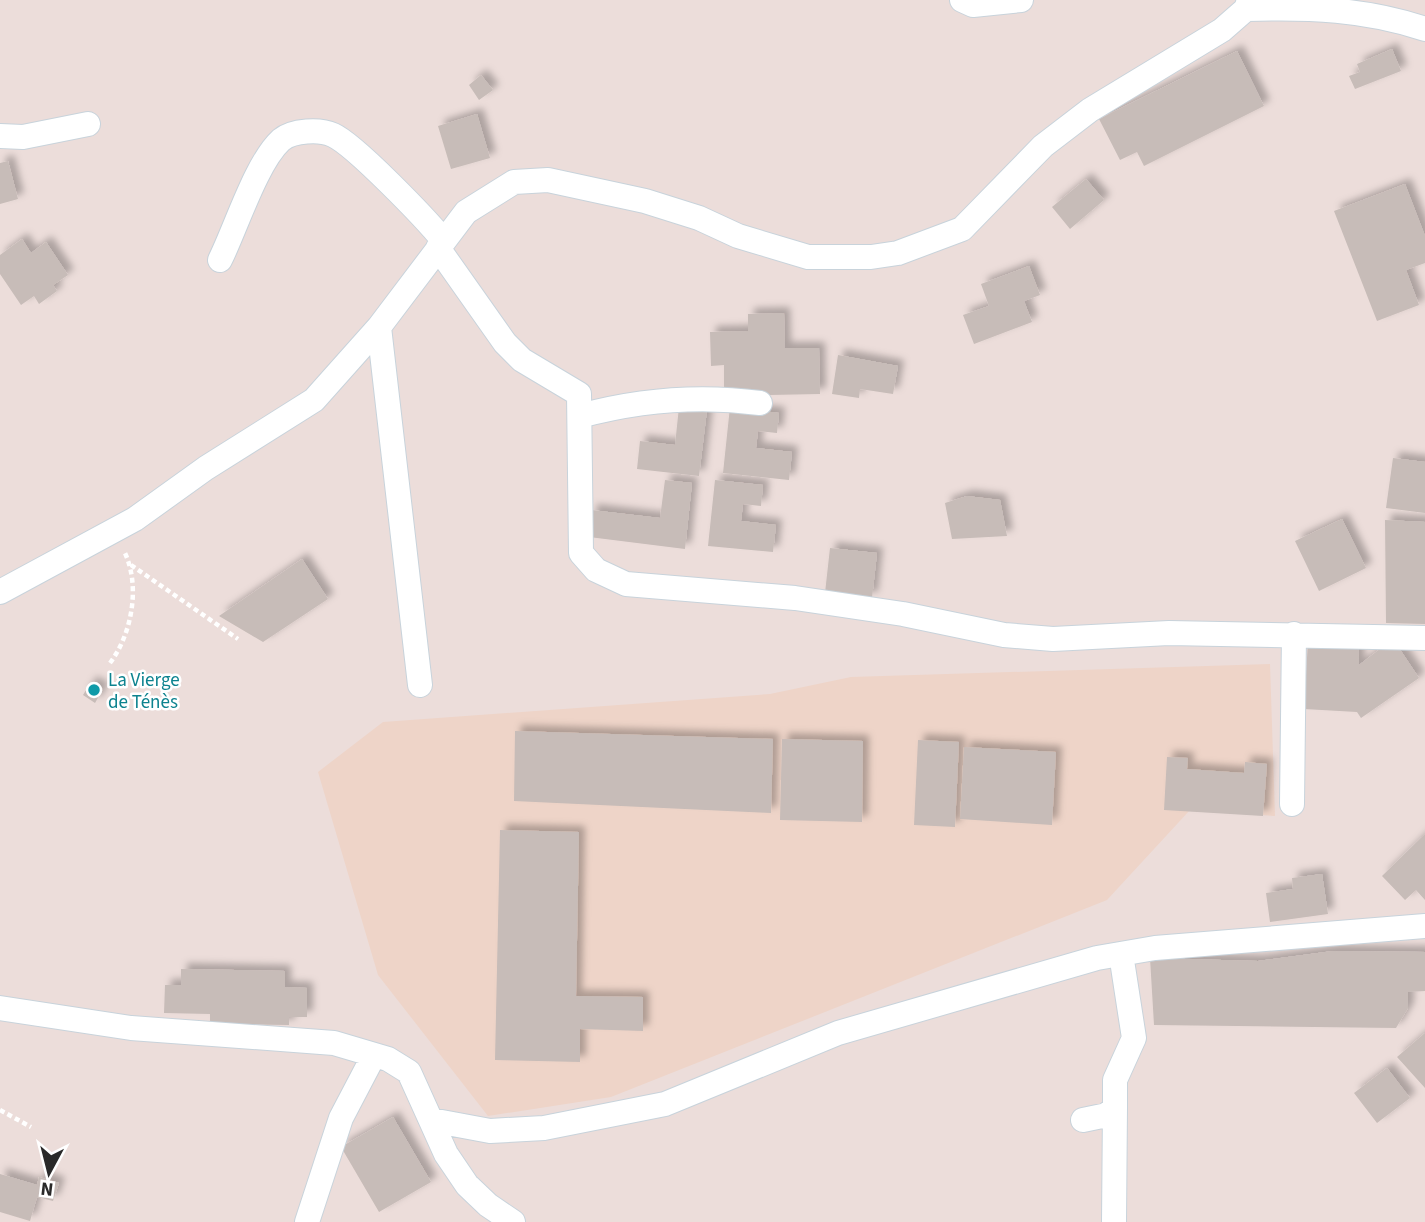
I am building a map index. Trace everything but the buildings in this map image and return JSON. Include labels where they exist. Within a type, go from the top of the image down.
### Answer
[{"type":"street","points":[[962,0],[973,5],[1021,0]]},
{"type":"street","points":[[0,592],[114,532],[314,400],[379,327],[466,212],[514,182],[548,180],[645,201],[699,218],[738,236],[808,257],[871,257],[898,253],[962,229],[1043,145],[1090,110],[1186,54],[1247,4],[1354,12],[1425,29]]},
{"type":"street","points":[[0,136],[23,137],[88,124]]},
{"type":"street","points":[[219,260],[241,207],[274,149],[284,138],[297,133],[334,135],[369,165],[440,244],[505,343],[522,360],[579,394],[581,553],[596,570],[626,584],[795,598],[903,614],[1004,635],[1053,639],[1169,633],[1425,638]]},
{"type":"street","points":[[379,327],[419,685]]},
{"type":"street","points":[[580,416],[627,403],[708,398],[760,403]]},
{"type":"street","points":[[1292,804],[1294,634]]},
{"type":"street","points":[[431,1120],[490,1131],[544,1128],[665,1104],[838,1033],[1097,958],[1425,926]]},
{"type":"street","points":[[1114,1222],[1115,1080],[1134,1038],[1121,954]]},
{"type":"street","points":[[0,1008],[131,1028],[334,1042],[388,1059],[409,1072],[446,1154],[467,1185],[488,1205],[513,1222]]},
{"type":"street","points":[[307,1222],[341,1118],[374,1055]]},
{"type":"street","points":[[1083,1120],[1107,1115],[1115,1107]]},
{"type":"path","points":[[114,532],[131,565],[238,639]]},
{"type":"path","points":[[110,663],[120,649],[130,617],[131,565]]},
{"type":"path","points":[[0,1110],[30,1127]]},
{"type":"shaded area","points":[[1270,664],[1275,816],[1190,810],[1107,900],[611,1097],[488,1116],[378,975],[318,772],[383,722],[770,694],[851,677]]},
{"type":"place","name":"La Vierge de Ténès","points":[[94,690]]}]
